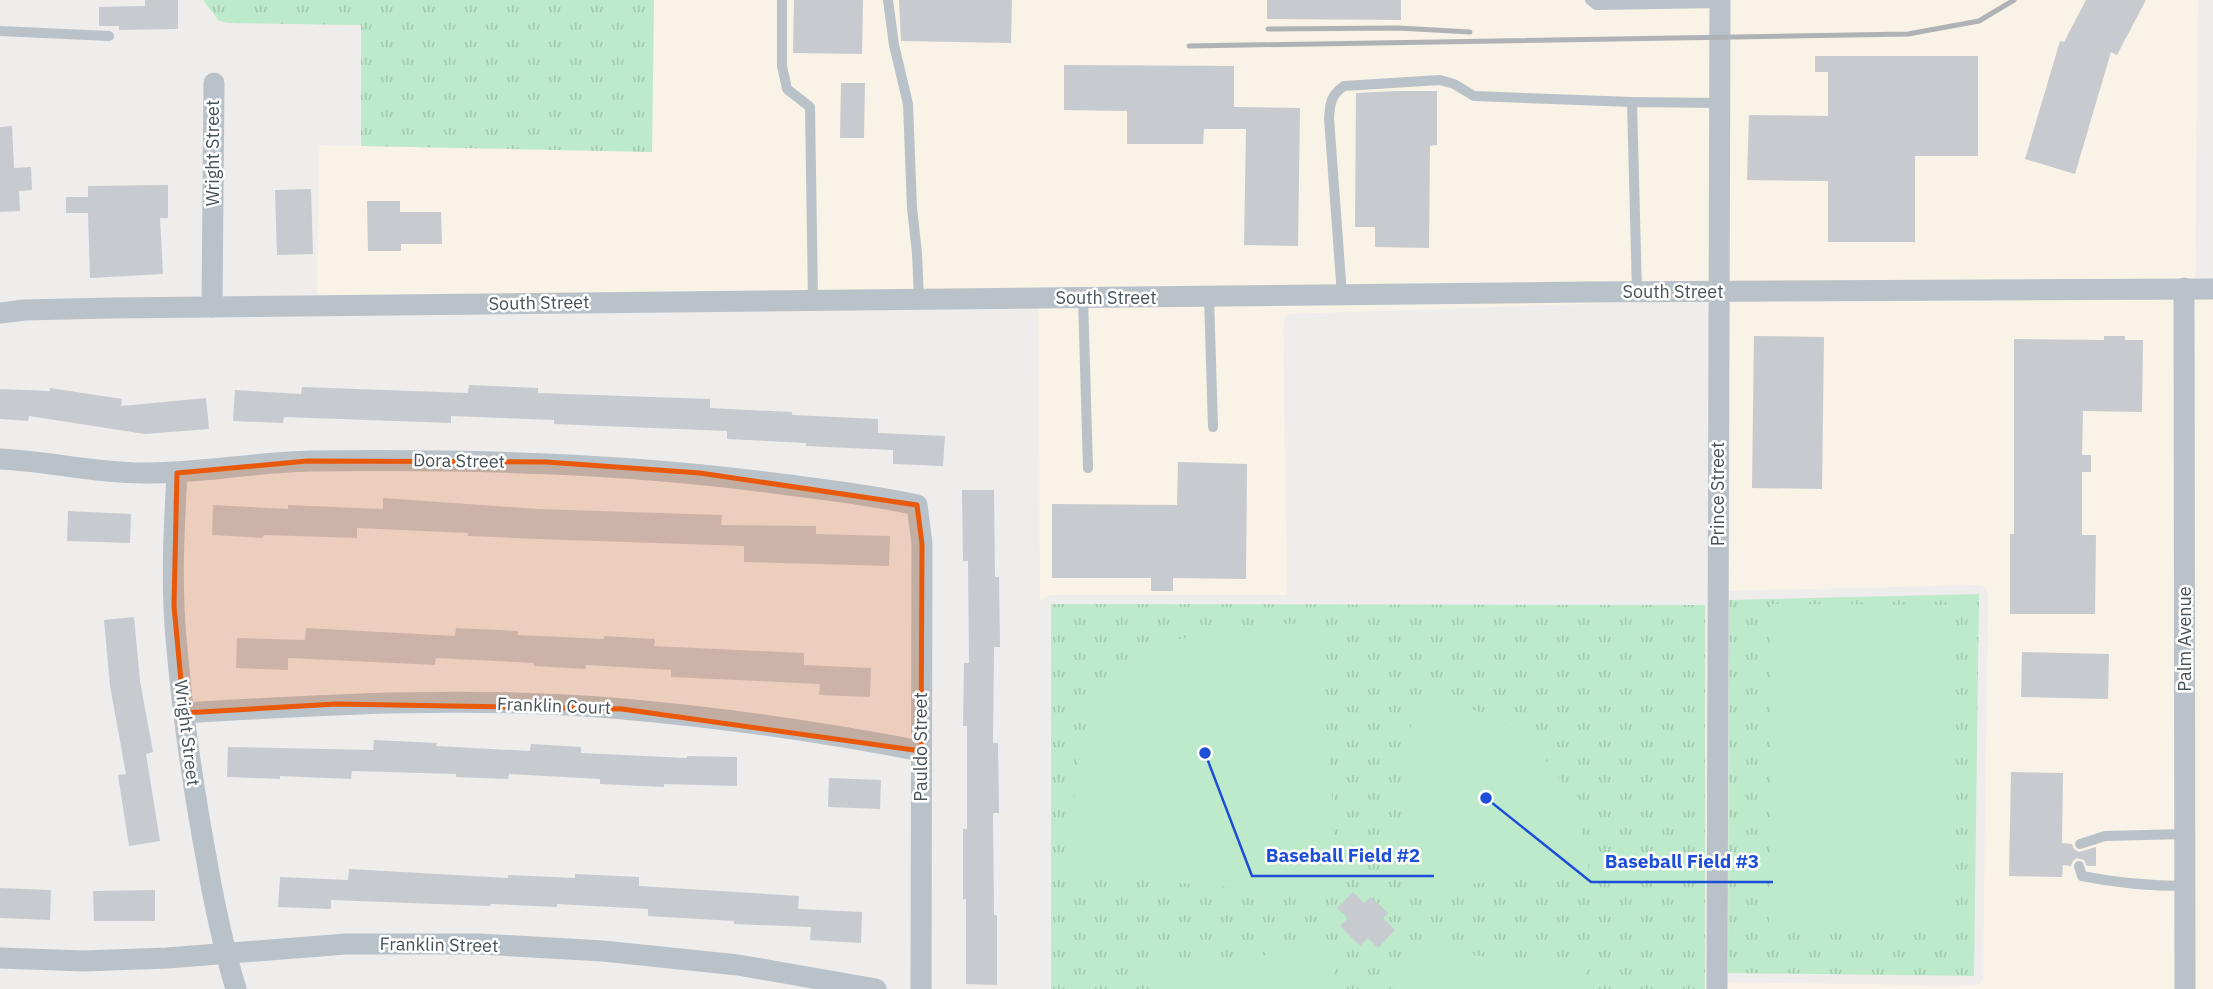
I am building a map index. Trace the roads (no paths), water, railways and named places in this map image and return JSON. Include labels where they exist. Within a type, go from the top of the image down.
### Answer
[{"type":"street","name":"Prince Street","points":[[1717,989],[1720,1]]},
{"type":"street","name":"Wright Street","points":[[212,307],[214,83]]},
{"type":"street","name":"Palm Avenue","points":[[2184,288],[2185,989]]},
{"type":"street","name":"South Street","points":[[0,313],[24,310],[813,300],[2213,289]]},
{"type":"street","name":"Dora Street","points":[[0,459],[115,472],[177,473],[307,461],[546,463],[700,473],[879,497],[917,505]]},
{"type":"street","name":"Wright Street","points":[[177,473],[174,606],[187,744],[225,953],[236,989]]},
{"type":"street","name":"Pauldo Street","points":[[917,505],[922,544],[921,989]]},
{"type":"street","name":"Franklin Court","points":[[184,713],[336,704],[433,702],[567,706],[622,709],[778,727],[921,751]]},
{"type":"street","name":"Franklin Street","points":[[0,958],[84,961],[167,958],[358,944],[493,945],[603,951],[738,965],[876,989]]},
{"type":"lane","points":[[782,0],[782,66],[787,89],[810,107],[813,300]]},
{"type":"lane","points":[[888,0],[894,45],[908,103],[919,299]]},
{"type":"lane","points":[[1590,0],[1596,5],[1720,1]]},
{"type":"lane","points":[[0,31],[109,36]]},
{"type":"lane","points":[[1342,295],[1329,118],[1330,101],[1334,93],[1344,86],[1440,80],[1454,84],[1474,96],[1719,103]]},
{"type":"lane","points":[[1632,102],[1637,292]]},
{"type":"lane","points":[[1209,297],[1213,427]]},
{"type":"lane","points":[[1083,298],[1088,468]]},
{"type":"lane","points":[[2080,844],[2105,836],[2185,834]]},
{"type":"lane","points":[[2079,866],[2082,876],[2160,886],[2186,886]]},
{"type":"railway","points":[[1189,46],[1908,34],[1979,21],[2014,0]]},
{"type":"railway","points":[[1268,29],[1398,28],[1470,32]]},
{"type":"place","name":"Baseball Field #2","points":[[1205,753]]},
{"type":"place","name":"Baseball Field #3","points":[[1486,798]]}]
